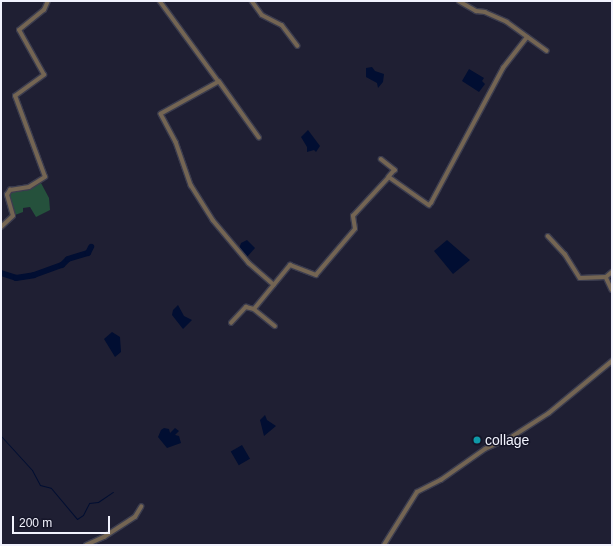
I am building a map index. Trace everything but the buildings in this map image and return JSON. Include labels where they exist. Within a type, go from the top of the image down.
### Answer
[{"type":"street","points":[[1,227],[13,216],[7,195],[10,190],[29,187],[45,177],[15,96],[44,75],[19,30],[44,10],[48,1]]},
{"type":"street","points":[[160,1],[259,138]]},
{"type":"street","points":[[252,1],[262,15],[282,25],[298,46]]},
{"type":"street","points":[[459,1],[476,11],[485,12],[507,22],[548,51]]},
{"type":"street","points":[[389,177],[429,205],[431,203],[503,68],[527,37]]},
{"type":"street","points":[[219,82],[163,112],[161,117],[176,142],[192,184],[213,220],[249,263],[274,285]]},
{"type":"street","points":[[254,309],[292,265],[316,275],[355,229],[353,216],[395,170],[381,159]]},
{"type":"street","points":[[548,236],[564,254],[580,278],[606,277],[612,272]]},
{"type":"street","points":[[606,277],[612,290]]},
{"type":"street","points":[[231,323],[245,307],[254,309],[275,326]]},
{"type":"street","points":[[384,545],[417,492],[441,480],[485,449],[510,438],[549,413],[612,361]]},
{"type":"street","points":[[86,545],[104,537],[135,517],[141,507]]},
{"type":"green space","points":[[41,183],[49,198],[50,210],[36,217],[30,207],[23,208],[23,212],[15,215],[8,195],[10,192]]},
{"type":"water","points":[[372,67],[375,71],[384,74],[383,82],[378,88],[377,83],[366,77],[366,68]]},
{"type":"water","points":[[469,69],[484,78],[482,81],[485,84],[479,92],[462,81]]},
{"type":"water","points":[[308,130],[320,146],[316,152],[314,150],[307,152],[307,147],[301,137]]},
{"type":"water","points":[[247,240],[255,248],[247,257],[239,249],[241,243]]},
{"type":"water","points":[[447,240],[470,260],[453,274],[434,251]]},
{"type":"water","points":[[178,305],[184,316],[192,320],[183,329],[172,315],[173,310]]},
{"type":"water","points":[[112,332],[120,337],[121,352],[115,357],[104,339]]},
{"type":"water","points":[[265,415],[267,420],[276,426],[264,436],[260,420]]},
{"type":"water","points":[[164,428],[169,429],[170,433],[175,428],[179,431],[175,435],[179,436],[181,443],[167,448],[158,437],[161,430]]},
{"type":"water","points":[[242,445],[250,459],[239,465],[231,452]]},
{"type":"waterway","points":[[1,273],[16,278],[34,275],[62,265],[68,259],[88,253],[91,247]]},
{"type":"waterway","points":[[1,436],[32,470],[40,485],[51,488],[77,519],[83,515],[89,503],[98,502],[113,492]]},
{"type":"place","name":"collage","points":[[477,440]]}]
